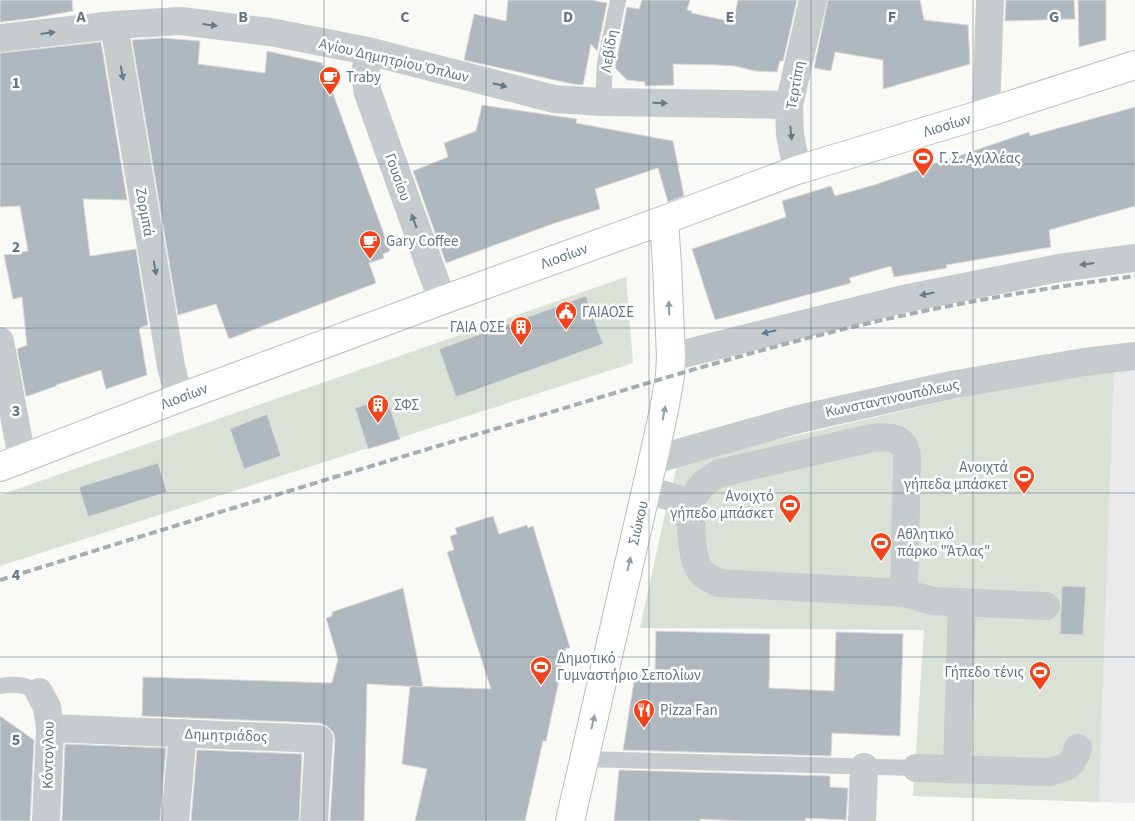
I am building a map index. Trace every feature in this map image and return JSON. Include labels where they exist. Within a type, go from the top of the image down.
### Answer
[{"type":"main road","name":"Λιοσίων","points":[[11,462],[442,300],[797,170],[986,113],[1135,65]]},
{"type":"main road","name":"Σιώκου","points":[[570,821],[666,401],[671,357],[664,220]]},
{"type":"street","name":"Τερτίπη","points":[[797,170],[790,135],[789,106],[813,0]]},
{"type":"street","points":[[986,113],[990,0]]},
{"type":"street","name":"Αγίου Δημητρίου Όπλων","points":[[0,38],[114,25],[182,10],[270,32],[368,51],[554,99],[603,102],[789,106]]},
{"type":"street","name":"Ζορμπά","points":[[114,25],[179,398]]},
{"type":"street","name":"Γουσίου","points":[[368,51],[365,76],[368,93],[442,300]]},
{"type":"street","points":[[671,357],[903,299],[1059,268],[1135,258]]},
{"type":"street","points":[[0,341],[11,462]]},
{"type":"street","name":"Κωνσταντινουπόλεως","points":[[652,460],[799,419],[952,384],[1084,362],[1135,356]]},
{"type":"street","points":[[904,593],[907,461],[905,448],[898,440],[890,437],[872,438],[720,473],[706,480],[698,488],[690,502],[693,549],[696,564],[702,574],[719,583],[904,593],[932,601],[1046,606]]},
{"type":"street","points":[[646,490],[690,502]]},
{"type":"street","points":[[957,770],[962,602]]},
{"type":"street","name":"Κόντογλου","points":[[40,692],[48,707],[50,728],[46,821]]},
{"type":"street","name":"Δημητριάδος","points":[[50,728],[319,739],[314,821]]},
{"type":"street","points":[[175,821],[183,733]]},
{"type":"street","points":[[916,768],[1049,772],[1065,768],[1074,760],[1078,748]]},
{"type":"street","points":[[862,821],[864,767]]},
{"type":"lane","name":"Λεβίδη","points":[[603,102],[605,63],[618,0]]},
{"type":"lane","points":[[0,686],[9,684],[26,685],[40,692]]},
{"type":"lane","points":[[584,759],[916,768]]},
{"type":"shaded area","points":[[626,277],[633,363],[0,566],[0,495]]},
{"type":"shaded area","points":[[1135,368],[1135,803],[1099,802],[1114,370]]},
{"type":"shaded area","name":"Αθλητικό πάρκο \"Άτλας\"","points":[[1114,370],[1099,802],[913,796],[924,630],[640,628],[678,463],[1019,384]]},
{"type":"building","points":[[0,0],[72,0],[73,11],[0,22]]},
{"type":"building","points":[[508,0],[591,0],[607,3],[597,51],[591,44],[583,85],[464,60],[474,14],[506,21]]},
{"type":"building","points":[[642,0],[690,0],[687,10],[692,11],[691,13],[733,22],[738,0],[797,0],[783,61],[780,61],[777,72],[755,71],[735,66],[673,64],[674,85],[645,86],[645,82],[627,80],[615,68],[627,7],[639,9]]},
{"type":"building","points":[[828,0],[920,0],[924,20],[968,25],[970,64],[883,89],[883,60],[835,52],[831,71],[814,68]]},
{"type":"building","points":[[1006,0],[1074,0],[1075,19],[1005,21]]},
{"type":"building","points":[[1078,0],[1106,0],[1106,40],[1079,47]]},
{"type":"building","points":[[162,38],[200,41],[198,64],[265,73],[267,51],[322,63],[390,251],[383,254],[384,258],[369,263],[376,283],[229,339],[216,304],[178,315],[132,40]]},
{"type":"building","points":[[101,42],[127,200],[83,199],[90,256],[136,249],[148,325],[139,328],[147,375],[106,389],[101,370],[26,396],[17,349],[27,345],[22,297],[13,299],[4,255],[28,251],[20,206],[0,207],[0,53]]},
{"type":"building","points":[[482,105],[577,119],[576,123],[673,141],[684,196],[668,202],[658,168],[595,189],[600,209],[555,223],[446,263],[413,171],[448,157],[444,143],[476,131]]},
{"type":"building","points":[[1135,107],[1135,206],[1049,230],[1051,247],[946,265],[947,268],[894,277],[891,266],[849,278],[851,283],[715,320],[692,249],[786,217],[782,201],[831,186],[835,196],[874,185],[1029,132],[1030,136]]},
{"type":"building","name":"ΓΑΙΑ ΟΣΕ","points":[[586,296],[603,344],[456,397],[439,349]]},
{"type":"building","name":"ΣΦΣ","points":[[387,398],[400,439],[368,449],[355,408]]},
{"type":"building","points":[[267,414],[281,456],[244,469],[230,429]]},
{"type":"building","points":[[158,463],[167,492],[88,517],[79,487]]},
{"type":"building","points":[[493,516],[499,534],[527,525],[528,528],[533,526],[570,648],[566,648],[546,741],[543,741],[525,821],[415,821],[427,769],[402,764],[410,686],[491,689],[447,552],[454,550],[450,536],[457,534],[455,528]]},
{"type":"building","points":[[1062,586],[1086,587],[1083,635],[1060,634]]},
{"type":"building","points":[[403,588],[423,687],[367,684],[364,821],[330,821],[335,740],[333,732],[327,726],[320,723],[142,716],[143,677],[332,683],[338,659],[326,618],[332,616],[332,612]]},
{"type":"building","points":[[656,631],[770,634],[769,688],[834,691],[836,632],[903,634],[900,736],[832,733],[831,756],[623,750],[635,675],[643,676],[643,671],[655,671]]},
{"type":"building","points":[[0,716],[34,740],[30,821],[0,821]]},
{"type":"building","points":[[65,744],[166,748],[160,821],[62,821]]},
{"type":"building","points":[[197,750],[302,754],[299,821],[191,821]]},
{"type":"building","points":[[619,770],[830,776],[830,787],[848,788],[846,820],[806,818],[805,821],[700,819],[700,821],[614,821]]},
{"type":"railway","points":[[0,580],[665,378],[778,346],[855,326],[935,309],[1055,287],[1135,276]]},
{"type":"place","name":"Traby","points":[[330,96]]},
{"type":"place","name":"Γ. Σ. Αχιλλέας","points":[[923,177]]},
{"type":"place","name":"Gary Coffee","points":[[370,260]]},
{"type":"place","name":"ΓΑΙΑΟΣΕ","points":[[566,331]]},
{"type":"place","name":"ΓΑΙΑ ΟΣΕ","points":[[521,346]]},
{"type":"place","name":"ΣΦΣ","points":[[378,424]]},
{"type":"place","name":"Ανοιχτά γήπεδα μπάσκετ","points":[[1024,495]]},
{"type":"place","name":"Ανοιχτό γήπεδο μπάσκετ","points":[[790,524]]},
{"type":"place","name":"Αθλητικό πάρκο \"Άτλας\"","points":[[881,562]]},
{"type":"place","name":"Δημοτικό Γυμναστήριο Σεπολίων","points":[[541,686]]},
{"type":"place","name":"Γήπεδο τένις","points":[[1040,691]]},
{"type":"place","name":"Pizza Fan","points":[[644,729]]}]
